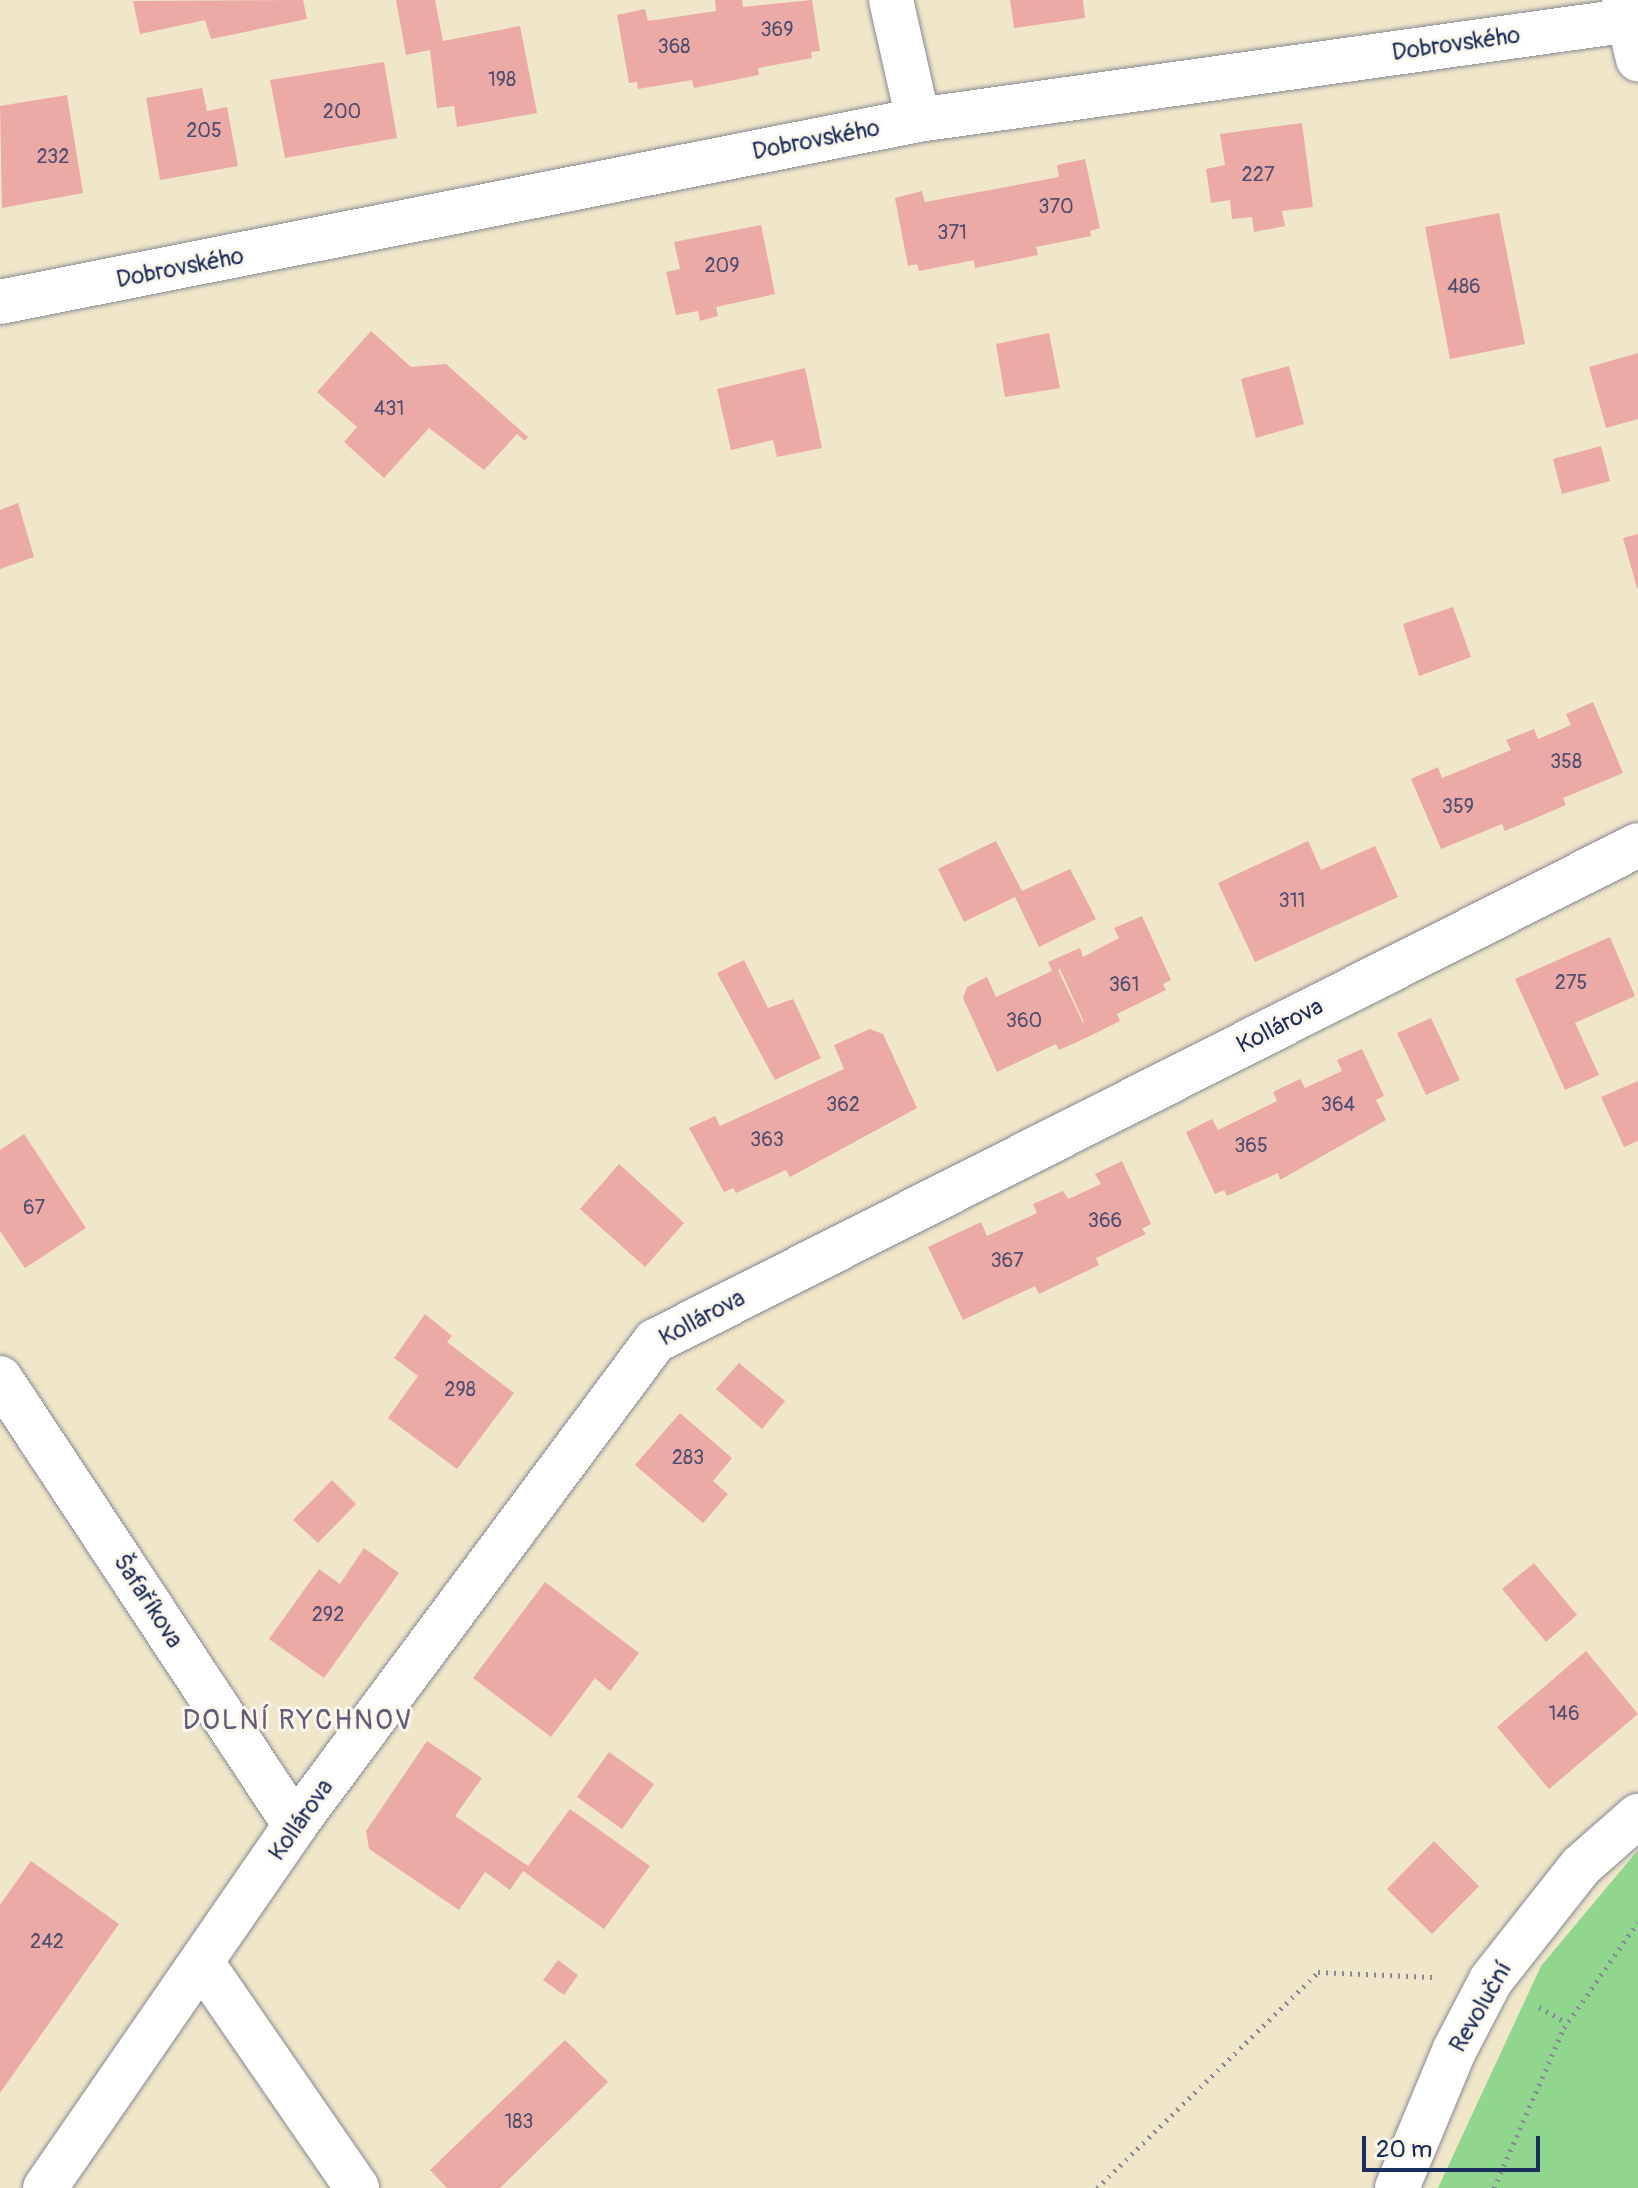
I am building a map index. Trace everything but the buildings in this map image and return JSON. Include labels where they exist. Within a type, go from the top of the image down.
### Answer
[{"type":"street","points":[[891,0],[918,120]]},
{"type":"street","name":"Dobrovského","points":[[0,302],[918,120],[1632,25]]},
{"type":"street","name":"Kollárova","points":[[45,2188],[295,1825],[655,1341],[1638,845]]},
{"type":"street","name":"Šafaříkova","points":[[0,1378],[295,1825]]},
{"type":"street","name":"Revoluční","points":[[1397,2188],[1454,2051],[1491,1980],[1581,1866],[1638,1816]]},
{"type":"street","points":[[202,1963],[357,2188]]},
{"type":"path","points":[[1494,2188],[1564,2028],[1638,1922]]},
{"type":"path","points":[[1097,2188],[1318,1972],[1491,1980]]},
{"type":"green space","points":[[1638,1850],[1638,2188],[1438,2188],[1541,1966]]},
{"type":"district","name":"DOLNÍ RYCHNOV","points":[[298,1721]]}]
